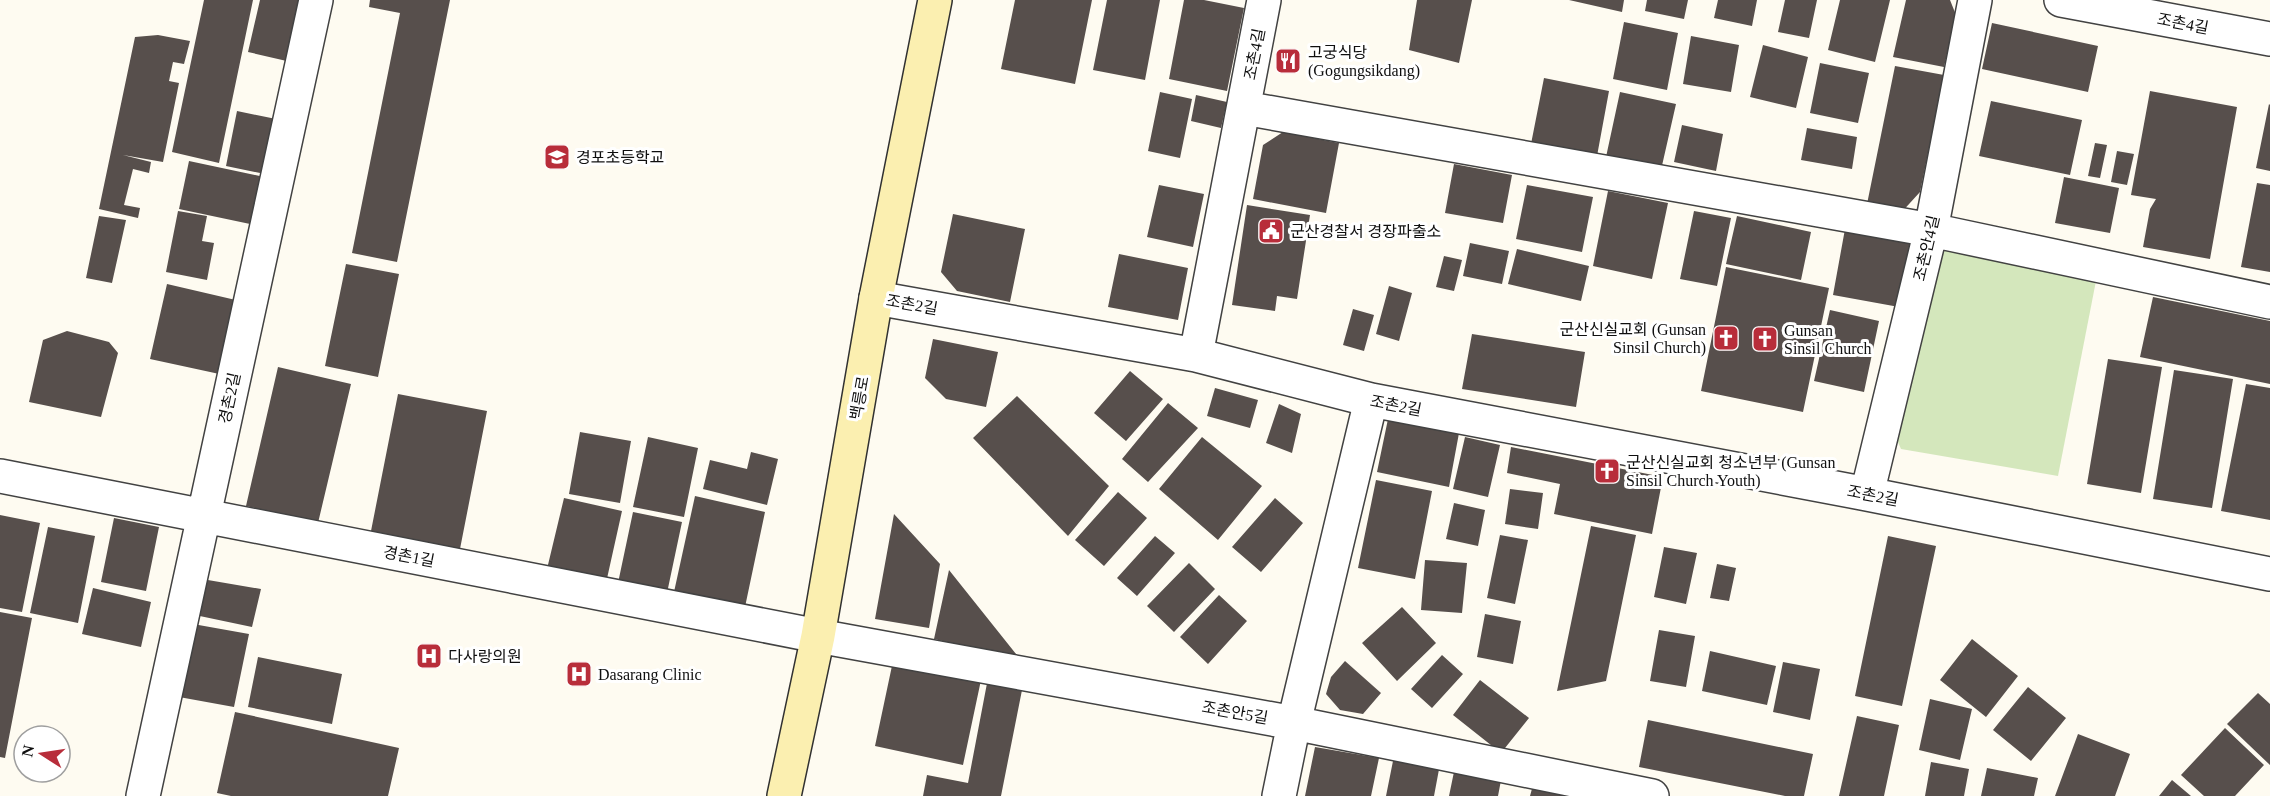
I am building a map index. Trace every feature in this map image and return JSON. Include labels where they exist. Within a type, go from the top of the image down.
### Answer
[{"type":"street","name":"경촌2길","points":[[143,796],[316,0]]},
{"type":"street","name":"백릉로","points":[[784,796],[818,636],[876,298],[935,0]]},
{"type":"street","name":"조촌4길","points":[[1244,108],[1264,0]]},
{"type":"street","name":"조촌안4길","points":[[1867,494],[1931,230],[1976,0]]},
{"type":"street","name":"조촌4길","points":[[2061,0],[2270,39]]},
{"type":"street","points":[[1196,356],[1244,108],[1931,230],[2270,302]]},
{"type":"street","name":"조촌2길","points":[[876,298],[1196,356],[1371,400],[1867,494],[2270,574]]},
{"type":"street","points":[[1279,796],[1294,723],[1371,400]]},
{"type":"street","name":"경촌1길","points":[[0,476],[818,636]]},
{"type":"street","name":"조촌안5길","points":[[818,636],[1294,723],[1652,796]]},
{"type":"green space","points":[[1930,243],[2102,250],[2058,476],[1901,449],[1891,426]]},
{"type":"building","points":[[204,0],[253,0],[219,163],[172,152]]},
{"type":"building","points":[[260,0],[306,0],[291,62],[248,52]]},
{"type":"building","points":[[370,0],[450,0],[397,262],[352,253],[400,13],[369,7]]},
{"type":"building","points":[[1015,0],[1092,0],[1075,84],[1001,69]]},
{"type":"building","points":[[1107,0],[1160,0],[1145,80],[1093,70]]},
{"type":"building","points":[[1184,0],[1204,0],[1244,8],[1227,91],[1169,79]]},
{"type":"building","points":[[1417,0],[1472,0],[1459,63],[1409,50]]},
{"type":"building","points":[[1569,0],[1624,0],[1622,12]]},
{"type":"building","points":[[1647,0],[1688,0],[1684,19],[1645,11]]},
{"type":"building","points":[[1718,0],[1757,0],[1752,26],[1714,18]]},
{"type":"building","points":[[1785,0],[1817,0],[1809,38],[1778,32]]},
{"type":"building","points":[[1840,0],[1890,0],[1875,62],[1828,50]]},
{"type":"building","points":[[1906,0],[1950,0],[1956,15],[1944,67],[1893,57]]},
{"type":"building","points":[[1624,22],[1678,33],[1667,90],[1613,79]]},
{"type":"building","points":[[1992,23],[2098,46],[2088,92],[1982,69]]},
{"type":"building","points":[[158,35],[190,41],[184,64],[173,62],[169,81],[179,83],[163,162],[123,155],[151,162],[149,173],[133,169],[124,205],[140,208],[138,218],[99,209],[135,37]]},
{"type":"building","points":[[1691,36],[1739,45],[1731,92],[1683,84]]},
{"type":"building","points":[[1763,45],[1808,57],[1796,108],[1750,97]]},
{"type":"building","points":[[1820,63],[1869,73],[1858,123],[1810,113]]},
{"type":"building","points":[[1895,66],[1944,75],[1920,192],[1899,215],[1866,209]]},
{"type":"building","points":[[1544,78],[1609,91],[1597,156],[1531,144]]},
{"type":"building","points":[[2150,91],[2237,107],[2210,259],[2143,247],[2150,209],[2156,199],[2131,195]]},
{"type":"building","points":[[1160,92],[1192,99],[1180,158],[1148,151]]},
{"type":"building","points":[[1620,92],[1676,104],[1661,170],[1606,157]]},
{"type":"building","points":[[1196,95],[1227,102],[1221,128],[1191,121]]},
{"type":"building","points":[[1991,101],[2082,120],[2070,175],[1979,156]]},
{"type":"building","points":[[2270,105],[2270,171],[2256,168]]},
{"type":"building","points":[[237,111],[281,120],[270,175],[226,166]]},
{"type":"building","points":[[1682,125],[1723,134],[1716,171],[1674,162]]},
{"type":"building","points":[[1807,128],[1857,137],[1852,169],[1801,160]]},
{"type":"building","points":[[1283,132],[1339,143],[1326,213],[1253,199],[1263,145]]},
{"type":"building","points":[[2095,143],[2107,145],[2100,178],[2088,176]]},
{"type":"building","points":[[2117,151],[2134,154],[2127,185],[2111,182]]},
{"type":"building","points":[[189,161],[269,178],[259,226],[179,209]]},
{"type":"building","points":[[1454,164],[1512,175],[1503,223],[1445,213]]},
{"type":"building","points":[[2064,177],[2119,188],[2110,233],[2055,223]]},
{"type":"building","points":[[2257,183],[2270,185],[2270,272],[2241,267]]},
{"type":"building","points":[[1159,185],[1204,194],[1193,247],[1147,237]]},
{"type":"building","points":[[1527,185],[1593,197],[1582,252],[1516,239]]},
{"type":"building","points":[[1608,191],[1668,203],[1652,279],[1593,266]]},
{"type":"building","points":[[1247,205],[1310,215],[1297,299],[1277,296],[1275,311],[1232,305]]},
{"type":"building","points":[[178,211],[207,216],[202,241],[214,243],[207,280],[166,272]]},
{"type":"building","points":[[1694,211],[1731,218],[1717,286],[1680,279]]},
{"type":"building","points":[[953,214],[1025,229],[1010,302],[957,291],[941,272]]},
{"type":"building","points":[[99,216],[126,220],[112,283],[86,278]]},
{"type":"building","points":[[1737,216],[1811,232],[1801,280],[1726,264]]},
{"type":"building","points":[[1845,229],[1910,241],[1899,307],[1833,295]]},
{"type":"building","points":[[1470,243],[1509,251],[1502,284],[1463,276]]},
{"type":"building","points":[[1517,249],[1589,266],[1581,301],[1508,284]]},
{"type":"building","points":[[1119,254],[1188,268],[1178,320],[1108,307]]},
{"type":"building","points":[[1444,256],[1462,260],[1454,291],[1436,287]]},
{"type":"building","points":[[346,264],[399,274],[378,377],[325,366]]},
{"type":"building","name":"Gunsan Sinsil Church","points":[[1726,267],[1829,288],[1803,412],[1701,391]]},
{"type":"building","points":[[167,284],[240,301],[224,375],[150,359]]},
{"type":"building","points":[[1389,286],[1412,293],[1399,341],[1376,334]]},
{"type":"building","points":[[2153,297],[2270,321],[2270,384],[2140,357]]},
{"type":"building","points":[[1353,309],[1374,315],[1364,351],[1343,345]]},
{"type":"building","points":[[1830,310],[1879,321],[1864,392],[1814,381]]},
{"type":"building","points":[[67,331],[109,342],[118,353],[101,417],[29,402],[43,340]]},
{"type":"building","points":[[1472,334],[1585,352],[1576,407],[1462,389]]},
{"type":"building","points":[[933,339],[998,352],[986,407],[946,399],[925,378]]},
{"type":"building","points":[[2108,359],[2162,367],[2141,493],[2087,484]]},
{"type":"building","points":[[278,367],[351,384],[318,523],[246,506]]},
{"type":"building","points":[[2174,370],[2233,379],[2212,508],[2153,499]]},
{"type":"building","points":[[1130,371],[1163,399],[1126,441],[1094,413]]},
{"type":"building","points":[[2246,384],[2270,388],[2270,520],[2221,511]]},
{"type":"building","points":[[1215,388],[1258,400],[1250,428],[1207,416]]},
{"type":"building","points":[[398,394],[487,411],[460,549],[371,531]]},
{"type":"building","points":[[1017,396],[1109,486],[1068,536],[973,438]]},
{"type":"building","points":[[1168,403],[1198,428],[1148,482],[1122,459]]},
{"type":"building","points":[[1279,404],[1301,414],[1292,453],[1266,443]]},
{"type":"building","points":[[1388,419],[1459,433],[1449,487],[1377,472]]},
{"type":"building","points":[[580,432],[631,441],[620,503],[569,494]]},
{"type":"building","points":[[648,437],[698,448],[684,517],[633,507]]},
{"type":"building","points":[[1202,437],[1262,486],[1218,540],[1159,489]]},
{"type":"building","points":[[1465,437],[1500,445],[1488,497],[1453,489]]},
{"type":"building","points":[[1511,447],[1663,477],[1652,534],[1554,514],[1560,484],[1507,473]]},
{"type":"building","points":[[751,452],[778,459],[767,505],[703,489],[710,460],[747,469]]},
{"type":"building","points":[[1376,480],[1432,491],[1415,579],[1358,568]]},
{"type":"building","points":[[1510,489],[1543,493],[1538,529],[1505,524]]},
{"type":"building","points":[[1118,492],[1147,518],[1104,566],[1075,540]]},
{"type":"building","points":[[695,496],[765,512],[745,607],[674,592]]},
{"type":"building","points":[[564,498],[622,511],[606,583],[547,569]]},
{"type":"building","points":[[1275,498],[1303,523],[1261,572],[1232,547]]},
{"type":"building","points":[[1454,503],[1485,510],[1478,546],[1446,539]]},
{"type":"building","points":[[633,512],[682,522],[667,593],[618,583]]},
{"type":"building","points":[[894,514],[940,564],[929,628],[875,619]]},
{"type":"building","points":[[0,515],[40,523],[22,612],[0,608]]},
{"type":"building","points":[[114,518],[159,527],[146,591],[101,582]]},
{"type":"building","points":[[1591,526],[1636,535],[1606,681],[1557,691]]},
{"type":"building","points":[[48,527],[95,536],[78,623],[30,613]]},
{"type":"building","points":[[1500,535],[1528,540],[1515,604],[1487,598]]},
{"type":"building","points":[[1155,536],[1175,553],[1137,596],[1117,578]]},
{"type":"building","points":[[1888,536],[1936,546],[1902,706],[1855,696]]},
{"type":"building","points":[[1664,547],[1697,553],[1686,604],[1654,597]]},
{"type":"building","points":[[1425,560],[1467,563],[1462,613],[1421,610]]},
{"type":"building","points":[[1189,563],[1215,589],[1174,632],[1147,606]]},
{"type":"building","points":[[1717,564],[1736,568],[1729,601],[1710,598]]},
{"type":"building","points":[[949,570],[1020,659],[934,639]]},
{"type":"building","points":[[202,579],[261,589],[252,627],[195,615]]},
{"type":"building","points":[[93,588],[151,602],[141,647],[82,634]]},
{"type":"building","points":[[1219,595],[1247,621],[1208,664],[1180,637]]},
{"type":"building","points":[[1402,607],[1436,643],[1397,681],[1362,643]]},
{"type":"building","points":[[0,612],[32,618],[5,758],[0,757]]},
{"type":"building","points":[[1485,614],[1521,621],[1513,664],[1477,657]]},
{"type":"building","points":[[193,624],[249,634],[234,707],[179,697]]},
{"type":"building","points":[[1659,630],[1695,636],[1686,687],[1650,681]]},
{"type":"building","points":[[1972,639],[2018,676],[1986,717],[1940,680]]},
{"type":"building","points":[[1710,651],[1776,666],[1767,705],[1702,691]]},
{"type":"building","points":[[1442,655],[1463,674],[1432,708],[1411,689]]},
{"type":"building","points":[[258,657],[342,674],[332,724],[248,707]]},
{"type":"building","points":[[893,661],[981,680],[963,765],[875,746]]},
{"type":"building","points":[[1345,661],[1381,693],[1363,714],[1340,710],[1326,694],[1331,677]]},
{"type":"building","points":[[1783,662],[1820,669],[1810,720],[1773,712]]},
{"type":"building","points":[[988,678],[1023,685],[1001,796],[923,796],[927,775],[968,783]]},
{"type":"building","points":[[1480,680],[1529,718],[1501,753],[1453,715]]},
{"type":"building","points":[[2028,687],[2066,718],[2031,761],[1993,730]]},
{"type":"building","points":[[2258,693],[2270,704],[2270,765],[2227,724]]},
{"type":"building","points":[[1930,699],[1972,709],[1960,760],[1919,750]]},
{"type":"building","points":[[235,712],[399,748],[388,796],[231,796],[217,793]]},
{"type":"building","points":[[1857,716],[1899,725],[1884,796],[1839,796]]},
{"type":"building","points":[[1648,720],[1813,754],[1804,796],[1785,796],[1639,767]]},
{"type":"building","points":[[2225,728],[2264,765],[2235,796],[2204,796],[2181,775]]},
{"type":"building","points":[[2078,734],[2130,754],[2115,796],[2055,796]]},
{"type":"building","points":[[1315,747],[1379,758],[1371,796],[1305,796]]},
{"type":"building","points":[[1394,756],[1440,764],[1434,796],[1386,796]]},
{"type":"building","points":[[1931,762],[1969,769],[1964,796],[1925,796]]},
{"type":"building","points":[[1455,767],[1502,775],[1498,796],[1449,796]]},
{"type":"building","points":[[1987,768],[2038,778],[2034,796],[1981,796]]},
{"type":"building","points":[[2172,780],[2191,796],[2159,796]]},
{"type":"building","points":[[1533,785],[1579,796],[1530,796]]},
{"type":"place","name":"고궁식당 (Gogungsikdang)","points":[[1288,61]]},
{"type":"place","name":"경포초등학교","points":[[557,157]]},
{"type":"place","name":"군산경찰서 경장파출소","points":[[1271,231]]},
{"type":"place","name":"군산신실교회 (Gunsan Sinsil Church)","points":[[1726,338]]},
{"type":"place","name":"Gunsan Sinsil Church","points":[[1765,339]]},
{"type":"place","name":"군산신실교회 청소년부 (Gunsan Sinsil Church Youth)","points":[[1607,471]]},
{"type":"place","name":"다사랑의원","points":[[429,656]]},
{"type":"place","name":"Dasarang Clinic","points":[[579,674]]}]
